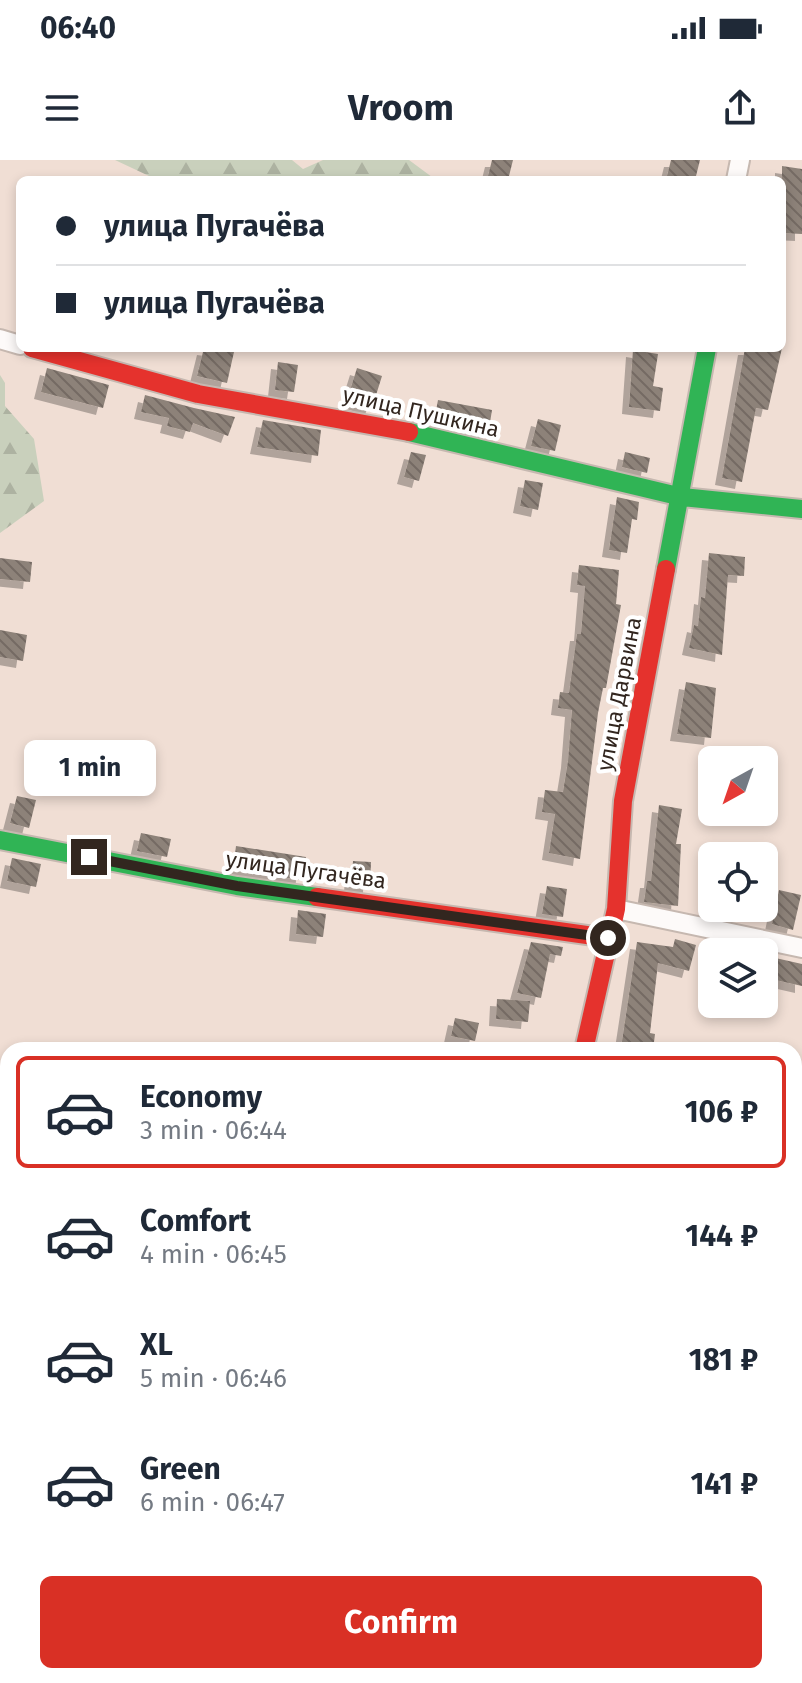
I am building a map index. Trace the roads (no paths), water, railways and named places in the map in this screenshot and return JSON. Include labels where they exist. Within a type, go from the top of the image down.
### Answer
[{"type":"street","name":"улица Пушкина","points":[[46,352],[198,394],[379,425],[682,497],[802,509]]},
{"type":"street","name":"улица Дарвина","points":[[586,1042],[616,909],[623,801],[682,497],[706,352]]},
{"type":"street","name":"улица Пугачёва","points":[[0,840],[237,886],[608,938]]},
{"type":"street","points":[[616,909],[802,948]]}]
